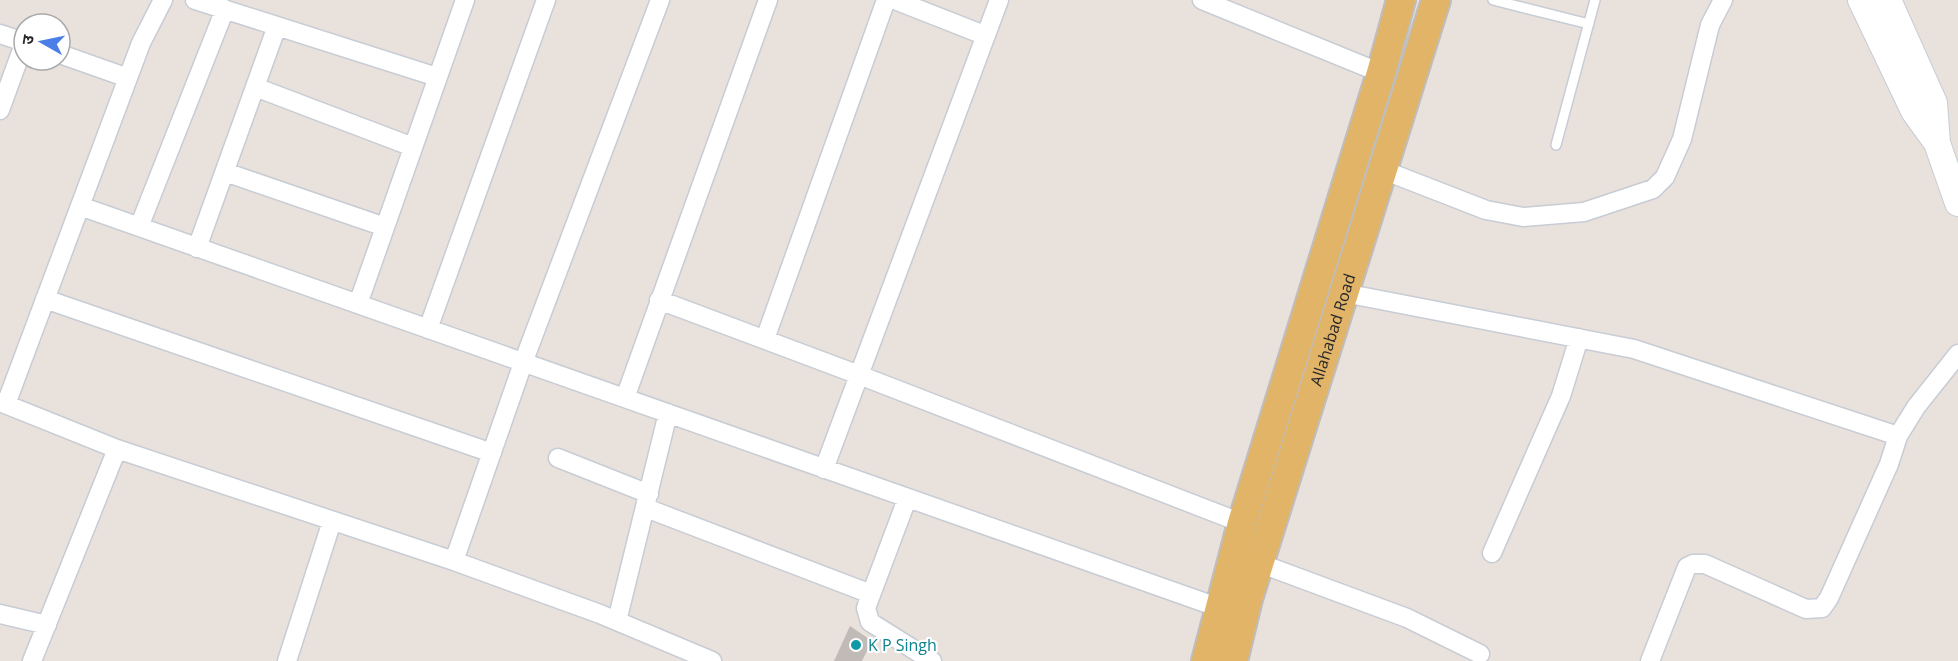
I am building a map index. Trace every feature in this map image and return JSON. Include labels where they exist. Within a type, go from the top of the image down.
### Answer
[{"type":"main road","points":[[1206,661],[1242,523],[1382,73],[1401,0]]},
{"type":"main road","name":"Allahabad Road","points":[[1233,661],[1259,563],[1436,0]]},
{"type":"main road","points":[[1874,4],[1914,111],[1937,143],[1958,203]]},
{"type":"street","points":[[163,0],[141,43],[45,299],[3,403],[117,449],[454,561],[617,621],[712,661]]},
{"type":"street","points":[[195,0],[437,77]]},
{"type":"street","points":[[358,304],[465,0]]},
{"type":"street","points":[[428,329],[546,0]]},
{"type":"street","points":[[454,561],[523,363],[660,0]]},
{"type":"street","points":[[625,398],[768,0]]},
{"type":"street","points":[[765,339],[886,0]]},
{"type":"street","points":[[895,0],[984,35]]},
{"type":"street","points":[[824,469],[984,35],[999,0]]},
{"type":"street","points":[[1202,0],[1382,73]]},
{"type":"street","points":[[1383,170],[1486,210],[1523,217],[1584,212],[1653,189],[1665,177],[1682,139],[1710,25],[1723,0]]},
{"type":"street","points":[[140,227],[225,9]]},
{"type":"street","points":[[197,248],[277,26]]},
{"type":"street","points":[[72,58],[128,78]]},
{"type":"street","points":[[0,110],[14,72]]},
{"type":"street","points":[[255,87],[413,147]]},
{"type":"street","points":[[225,172],[385,227]]},
{"type":"street","points":[[80,206],[1220,608]]},
{"type":"street","points":[[1344,292],[1634,349],[1898,436]]},
{"type":"street","points":[[45,299],[492,453]]},
{"type":"street","points":[[659,300],[1242,523]]},
{"type":"street","points":[[1491,553],[1561,396],[1579,338]]},
{"type":"street","points":[[1650,661],[1687,567],[1693,564],[1705,564],[1806,609],[1822,608],[1829,598],[1889,464],[1898,436],[1916,407],[1958,354]]},
{"type":"street","points":[[617,621],[668,413]]},
{"type":"street","points":[[32,661],[117,449]]},
{"type":"street","points":[[558,458],[648,501],[872,594]]},
{"type":"street","points":[[907,499],[866,608],[870,622],[932,661]]},
{"type":"street","points":[[287,661],[332,520]]},
{"type":"street","points":[[1259,563],[1407,618],[1480,654]]},
{"type":"street","points":[[0,614],[47,625]]},
{"type":"lane","points":[[1493,0],[1589,24]]},
{"type":"lane","points":[[1556,145],[1595,0]]},
{"type":"building","name":"K P Singh","points":[[850,626],[872,641],[862,661],[834,661]]},
{"type":"place","name":"K P Singh","points":[[856,645]]}]
